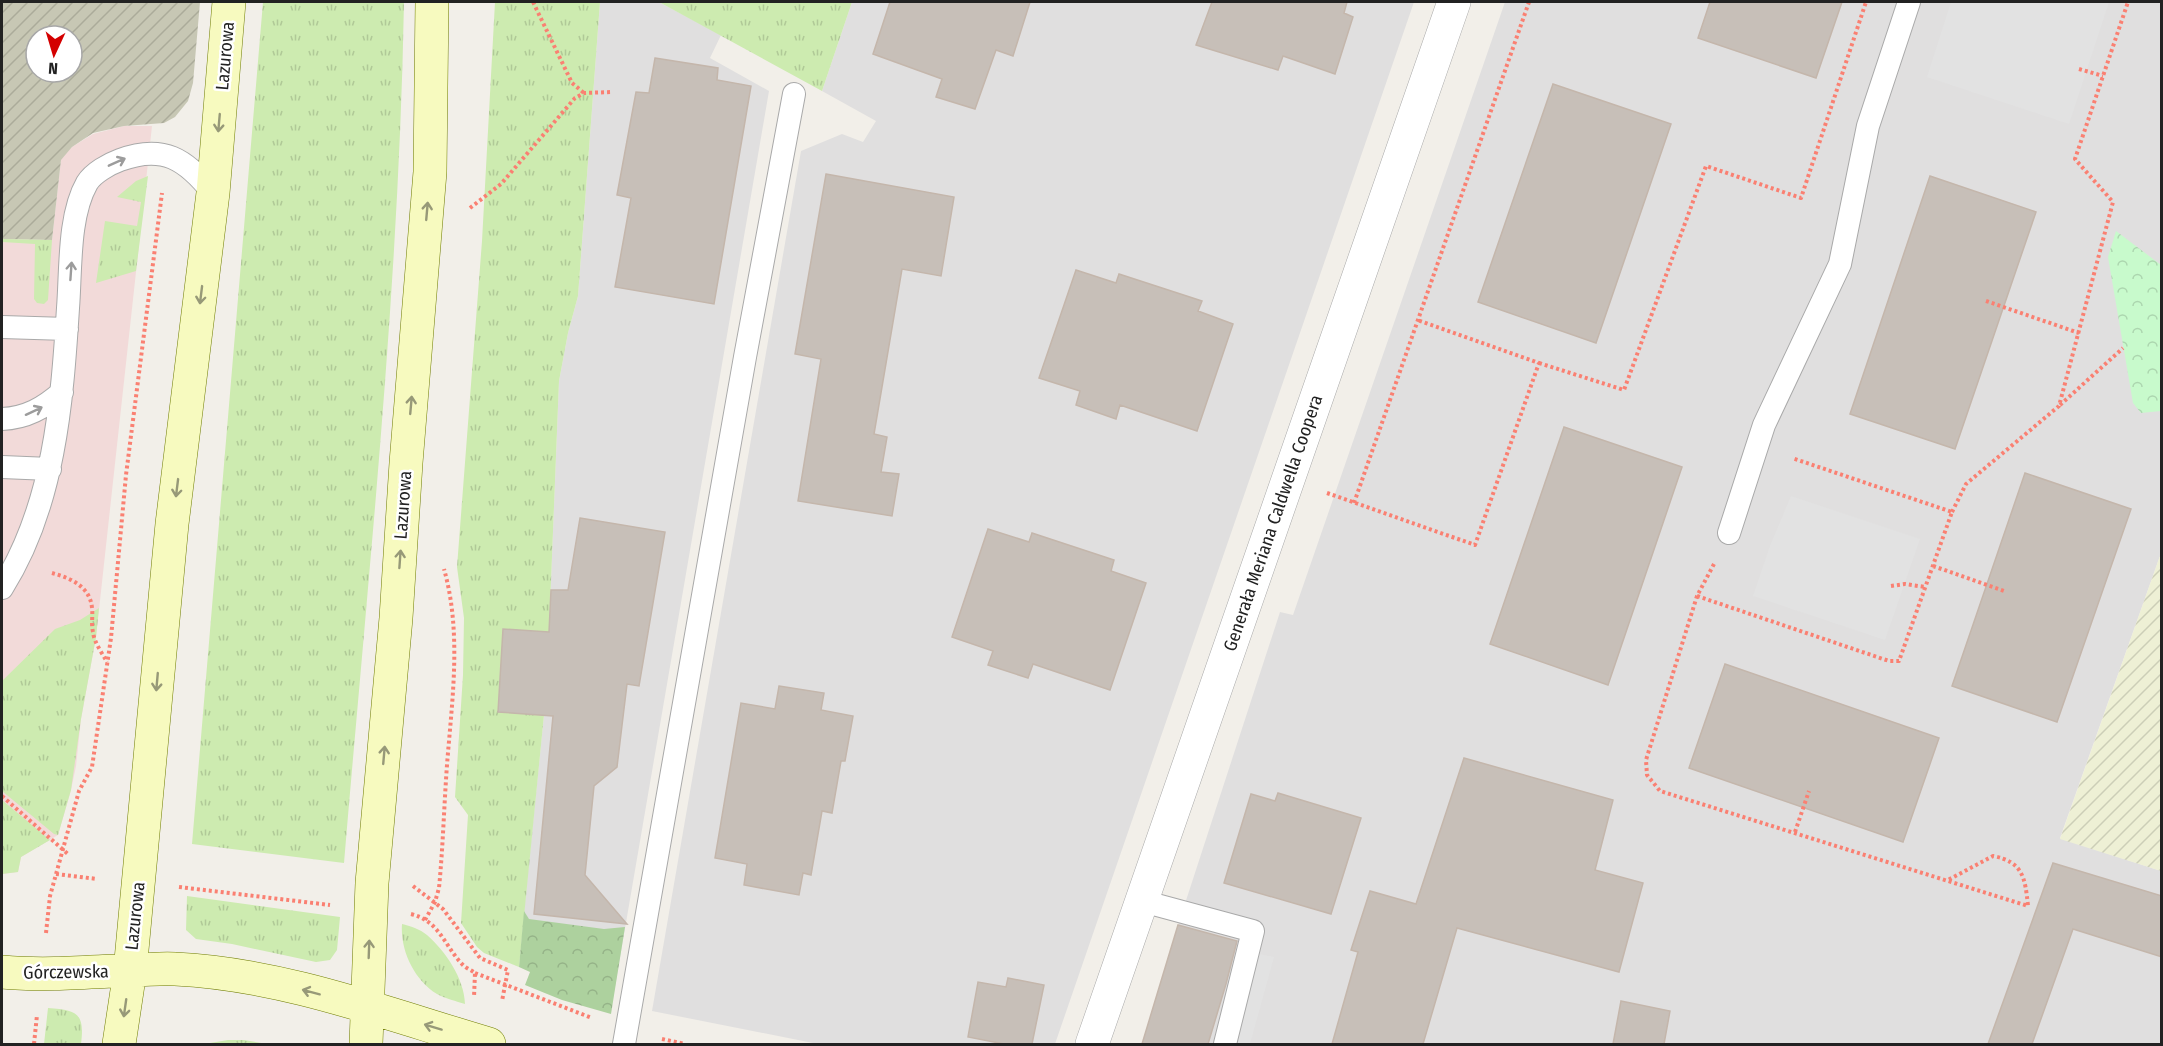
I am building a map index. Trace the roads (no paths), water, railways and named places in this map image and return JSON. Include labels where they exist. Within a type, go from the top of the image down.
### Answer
[{"type":"main road","name":"Lazurowa","points":[[119,1044],[130,971],[172,524],[213,193],[229,2]]},
{"type":"main road","name":"Lazurowa","points":[[366,1044],[372,890],[396,618],[406,463],[430,172],[432,2]]},
{"type":"main road","name":"Górczewska","points":[[2,972],[174,969],[244,978],[368,1007]]},
{"type":"main road","points":[[368,1007],[489,1044]]},
{"type":"street","name":"Generała Meriana Caldwella Coopera","points":[[1092,1044],[1454,2]]},
{"type":"lane","points":[[1730,532],[1764,425],[1840,264],[1868,126],[1909,2]]},
{"type":"lane","points":[[625,1038],[745,357],[794,94]]},
{"type":"lane","points":[[2,588],[13,553],[33,523],[50,469],[62,392],[73,233],[79,203],[88,182],[111,163],[137,154],[155,153],[176,159],[197,172],[213,193]]},
{"type":"lane","points":[[2,327],[67,329]]},
{"type":"lane","points":[[2,419],[27,415],[47,405],[62,392]]},
{"type":"lane","points":[[2,466],[50,469]]},
{"type":"lane","points":[[1142,901],[1253,932],[1225,1044]]}]
